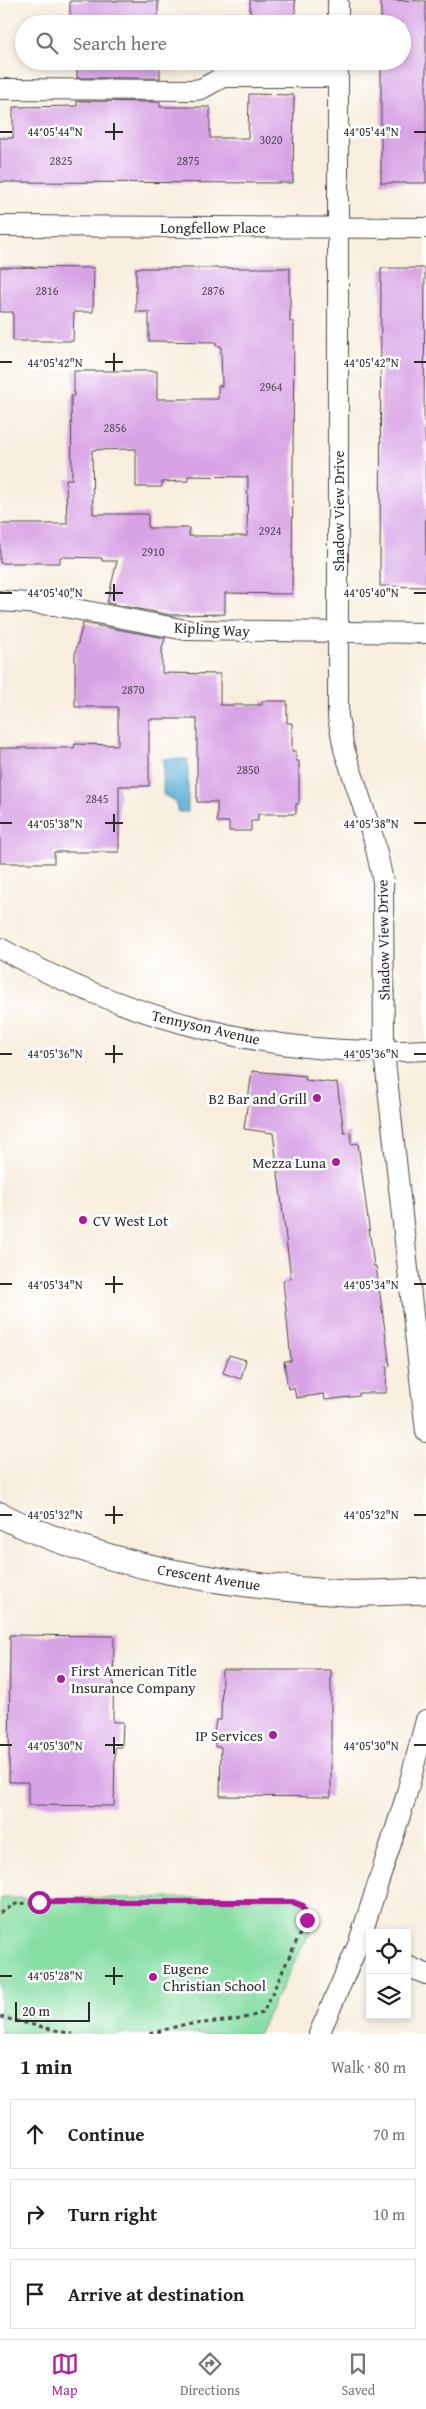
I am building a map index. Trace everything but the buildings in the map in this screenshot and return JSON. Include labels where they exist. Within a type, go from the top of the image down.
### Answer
[{"type":"street","points":[[338,2],[338,15]]},
{"type":"street","points":[[0,88],[194,90],[201,89],[223,77],[324,70]]},
{"type":"street","name":"Shadow View Drive","points":[[338,70],[337,702],[340,732],[374,840],[384,881],[384,1052],[426,1432]]},
{"type":"street","name":"Longfellow Place","points":[[0,226],[426,228]]},
{"type":"street","name":"Kipling Way","points":[[0,601],[54,605],[186,630],[426,633]]},
{"type":"street","name":"Tennyson Avenue","points":[[0,948],[82,990],[142,1012],[186,1024],[240,1036],[304,1046],[384,1052],[426,1050]]},
{"type":"street","name":"Crescent Avenue","points":[[0,1515],[81,1547],[148,1567],[194,1577],[282,1588],[348,1593],[426,1591]]},
{"type":"street","points":[[318,2034],[364,1947],[426,1720]]},
{"type":"street","points":[[411,1968],[426,1974]]},
{"type":"path","points":[[0,1912],[16,1904],[39,1902],[293,1902],[303,1906],[307,1920],[263,2013],[236,2020],[176,2026],[149,2034]]},
{"type":"path","points":[[0,2018],[72,2034]]},
{"type":"green space","name":"Eugene Christian School","points":[[0,1898],[305,1898],[316,1920],[258,2034],[0,2034]]},
{"type":"water","points":[[163,759],[188,759],[188,812],[178,812],[174,800],[163,795]]},
{"type":"place","name":"B2 Bar and Grill","points":[[317,1098]]},
{"type":"place","name":"Mezza Luna","points":[[336,1162]]},
{"type":"place","name":"CV West Lot","points":[[83,1220]]},
{"type":"place","name":"First American Title Insurance Company","points":[[61,1679]]},
{"type":"place","name":"IP Services","points":[[273,1735]]},
{"type":"place","name":"Eugene Christian School","points":[[153,1977]]},
{"type":"route","points":[[39,1902],[298,1902],[305,1909],[307,1920]]}]
